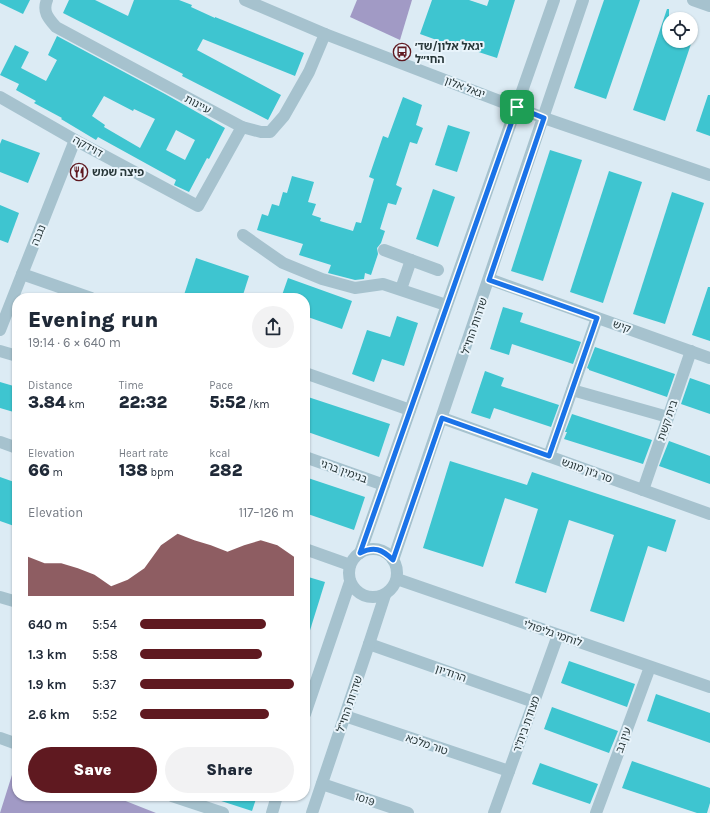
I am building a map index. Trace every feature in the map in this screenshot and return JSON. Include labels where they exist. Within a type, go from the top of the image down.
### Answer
[{"type":"street","name":"עיינות","points":[[47,0],[45,11],[47,17],[56,27],[242,128],[261,132],[270,132],[284,116],[309,72],[326,34]]},
{"type":"street","name":"יגאל אלון","points":[[245,0],[326,34],[544,118],[710,175]]},
{"type":"street","points":[[360,553],[554,0]]},
{"type":"street","name":"שדרות החי\"ל","points":[[393,560],[583,0]]},
{"type":"street","points":[[693,0],[710,6]]},
{"type":"street","name":"דוידקה","points":[[0,97],[75,140],[198,206],[242,128]]},
{"type":"street","name":"נגבה","points":[[15,293],[75,140]]},
{"type":"street","points":[[243,235],[283,263],[322,280],[355,288],[383,284],[446,305]]},
{"type":"street","points":[[384,250],[438,270]]},
{"type":"street","points":[[401,289],[411,260]]},
{"type":"street","points":[[22,274],[77,293]]},
{"type":"street","name":"קיש","points":[[489,280],[710,358]]},
{"type":"street","name":"נגבה","points":[[0,330],[12,299]]},
{"type":"street","points":[[549,456],[597,318]]},
{"type":"street","points":[[0,351],[12,355]]},
{"type":"street","name":"בית קשת","points":[[643,490],[691,351]]},
{"type":"street","points":[[310,375],[410,410]]},
{"type":"street","points":[[572,390],[668,417]]},
{"type":"street","name":"סר ג'ון מונש","points":[[442,418],[710,514]]},
{"type":"street","points":[[0,442],[12,446]]},
{"type":"street","name":"בנימין ברגי","points":[[310,459],[384,485]]},
{"type":"street","points":[[369,550],[380,550],[385,552],[393,560],[397,571],[397,579],[392,589],[385,595],[373,598],[367,597],[359,594],[353,588],[348,571],[355,556],[369,550]]},
{"type":"street","points":[[310,551],[350,565]]},
{"type":"street","name":"לוחמי גליפולי","points":[[397,579],[710,687]]},
{"type":"street","points":[[310,693],[350,582]]},
{"type":"street","name":"שדרות החי\"ל","points":[[312,813],[385,595]]},
{"type":"street","points":[[0,597],[12,601]]},
{"type":"street","name":"מצודת בית\"ר","points":[[494,813],[558,635]]},
{"type":"street","name":"הרודיון","points":[[369,644],[534,702]]},
{"type":"street","name":"עין גב","points":[[596,813],[650,667]]},
{"type":"street","name":"טור מלכא","points":[[345,716],[509,771]]},
{"type":"street","points":[[0,738],[12,742]]},
{"type":"street","name":"1019","points":[[322,784],[408,813]]},
{"type":"street","points":[[187,801],[223,813]]},
{"type":"street","points":[[272,813],[276,801]]},
{"type":"shaded area","points":[[357,0],[412,0],[400,40],[350,17]]},
{"type":"shaded area","points":[[12,775],[12,801],[126,801],[156,813],[0,813]]},
{"type":"building","points":[[0,0],[30,0],[23,14],[0,3]]},
{"type":"building","points":[[69,0],[95,0],[128,16],[134,0],[179,0],[192,5],[191,7],[215,18],[304,53],[295,76],[203,39],[197,50],[281,95],[268,120],[182,76],[183,74],[63,13]]},
{"type":"building","points":[[432,0],[469,0],[487,6],[489,0],[515,0],[497,58],[457,45],[456,47],[420,34]]},
{"type":"building","points":[[604,0],[640,0],[606,99],[574,88]]},
{"type":"building","points":[[662,24],[662,48],[690,48],[665,121],[633,110]]},
{"type":"building","points":[[57,36],[225,128],[209,159],[207,158],[189,192],[174,185],[176,180],[98,137],[96,140],[61,119],[62,118],[34,103],[36,101],[16,90],[19,84],[0,75],[15,45],[29,52],[21,68],[46,81],[57,60],[48,55]],"holes":[[[104,96],[133,111],[134,109],[155,119],[140,148],[104,127],[105,125],[92,116]],[[176,130],[195,140],[185,160],[166,150]]]},
{"type":"building","points":[[708,95],[710,95],[710,136],[696,131]]},
{"type":"building","points":[[403,97],[422,105],[416,125],[423,128],[417,144],[410,142],[396,185],[402,188],[396,205],[388,203],[380,229],[385,231],[381,243],[377,248],[378,254],[371,275],[365,273],[364,279],[355,280],[328,273],[331,265],[299,255],[303,244],[257,230],[262,214],[268,216],[272,204],[279,206],[283,192],[287,193],[292,176],[314,182],[308,202],[316,204],[312,215],[321,218],[320,221],[353,231],[356,222],[361,223],[374,179],[369,177],[383,136],[388,138]]},
{"type":"building","points":[[448,125],[470,132],[457,172],[435,165]]},
{"type":"building","points":[[2,139],[40,153],[28,183],[0,172],[0,144]]},
{"type":"building","points":[[550,150],[582,160],[543,281],[511,271]]},
{"type":"building","points":[[609,171],[642,182],[603,303],[570,292]]},
{"type":"building","points":[[433,189],[455,197],[438,247],[416,239]]},
{"type":"building","points":[[672,192],[704,203],[665,324],[633,314]]},
{"type":"building","points":[[0,205],[19,213],[8,243],[0,240]]},
{"type":"building","points":[[196,258],[249,276],[244,293],[185,293]]},
{"type":"building","points":[[288,278],[352,301],[342,329],[310,318],[310,293],[283,293]]},
{"type":"building","points":[[708,287],[710,287],[710,341],[692,335]]},
{"type":"building","points":[[503,307],[523,313],[520,322],[581,342],[573,364],[512,344],[509,355],[490,349]]},
{"type":"building","points":[[397,316],[418,323],[404,366],[382,359],[374,382],[352,374],[367,330],[390,337]]},
{"type":"building","points":[[595,347],[675,374],[667,397],[589,370],[587,368]]},
{"type":"building","points":[[485,371],[504,378],[501,386],[559,405],[551,427],[494,408],[490,419],[471,413]]},
{"type":"building","points":[[690,378],[710,385],[710,414],[681,404]]},
{"type":"building","points":[[0,382],[12,386],[12,412],[0,408]]},
{"type":"building","points":[[310,398],[390,424],[379,457],[310,433]]},
{"type":"building","points":[[572,414],[652,440],[643,464],[564,439]]},
{"type":"building","points":[[669,441],[710,456],[710,484],[659,466]]},
{"type":"building","points":[[450,461],[527,485],[532,472],[676,520],[666,552],[648,546],[624,622],[590,611],[614,535],[569,520],[546,593],[515,583],[538,509],[505,498],[483,567],[423,548]]},
{"type":"building","points":[[0,477],[12,481],[12,525],[0,521]]},
{"type":"building","points":[[310,479],[365,497],[354,530],[310,515]]},
{"type":"building","points":[[310,578],[325,582],[310,630]]},
{"type":"building","points":[[569,661],[635,684],[627,707],[561,683]]},
{"type":"building","points":[[656,694],[710,713],[710,743],[647,721]]},
{"type":"building","points":[[552,707],[618,731],[609,753],[544,729]]},
{"type":"building","points":[[632,761],[710,788],[710,803],[707,813],[697,813],[622,788]]},
{"type":"building","points":[[540,763],[598,784],[590,804],[532,784]]},
{"type":"building","points":[[221,801],[255,801],[252,811]]},
{"type":"place","name":"יגאל אלון/שד׳ החי״ל","points":[[402,52]]},
{"type":"place","name":"פיצה שמש","points":[[79,172]]},
{"type":"route","points":[[517,107],[544,118],[489,280],[597,318],[549,456],[442,418],[393,560],[385,552],[380,550],[365,550],[360,553],[446,305],[517,107]]}]
